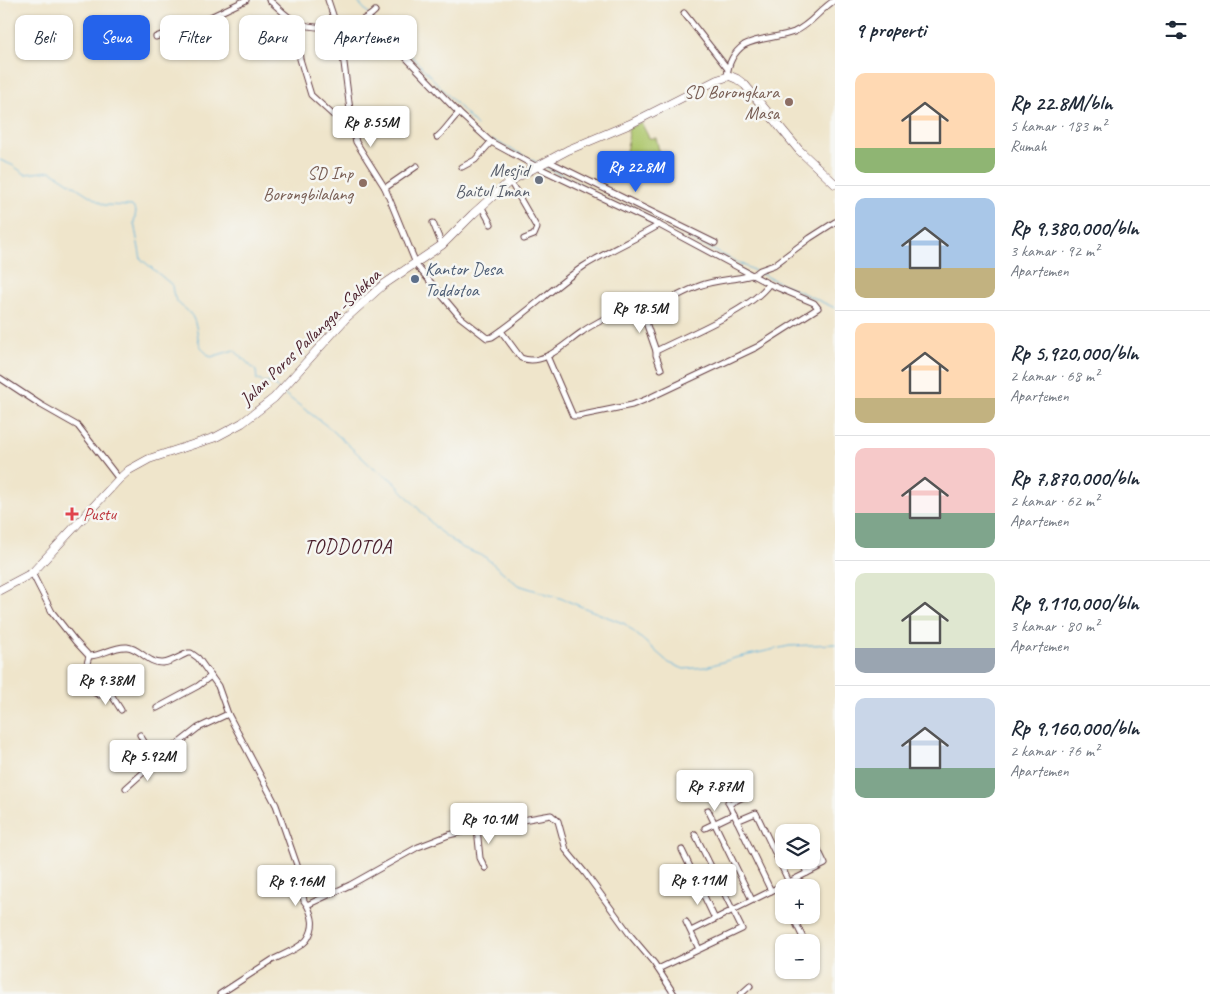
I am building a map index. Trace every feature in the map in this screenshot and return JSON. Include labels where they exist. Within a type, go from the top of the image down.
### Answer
[{"type":"main road","name":"Jalan Poros Pallangga -Salekoa","points":[[0,590],[32,573],[129,470],[149,459],[198,443],[242,423],[281,391],[346,318],[383,285],[442,245],[481,206],[510,181],[568,150],[630,124],[702,87],[726,77]]},
{"type":"main road","points":[[726,77],[733,77],[745,85],[800,150],[835,184]]},
{"type":"street","points":[[156,37],[196,20],[204,20],[246,0]]},
{"type":"street","points":[[269,0],[288,15]]},
{"type":"street","points":[[328,0],[333,15]]},
{"type":"street","points":[[726,77],[727,68],[733,56],[744,45],[795,31],[810,23],[823,8],[835,0]]},
{"type":"street","points":[[684,13],[727,68]]},
{"type":"street","points":[[300,60],[311,95],[333,116],[350,113]]},
{"type":"street","points":[[343,60],[350,113],[356,142],[385,188],[416,264],[452,309],[481,335],[489,338],[501,331],[582,267],[606,252],[634,240],[659,226]]},
{"type":"street","points":[[413,60],[459,113],[491,142],[715,243]]},
{"type":"street","points":[[436,136],[445,130],[449,122],[459,113]]},
{"type":"street","points":[[462,167],[475,160],[491,142]]},
{"type":"street","points":[[542,164],[659,226],[756,273],[769,284],[814,303],[818,308],[757,347],[632,405],[578,416],[573,416],[547,356]]},
{"type":"street","points":[[385,188],[417,166]]},
{"type":"street","points":[[510,181],[537,228],[534,235],[524,239]]},
{"type":"street","points":[[481,206],[491,224]]},
{"type":"street","points":[[501,331],[521,358],[531,360],[547,356],[606,318],[625,311],[642,311],[699,286],[756,273],[774,265],[835,222]]},
{"type":"street","points":[[433,223],[442,245]]},
{"type":"street","points":[[656,351],[724,317],[760,295],[769,284]]},
{"type":"street","points":[[642,311],[661,369]]},
{"type":"street","points":[[0,378],[41,405],[78,426],[119,479]]},
{"type":"street","points":[[32,573],[52,612],[89,656]]},
{"type":"street","points":[[89,656],[116,648],[130,647],[152,661],[159,663],[191,653],[198,658],[218,686],[228,714],[276,805],[297,865],[304,901],[312,915],[313,923],[308,939],[305,942],[220,994]]},
{"type":"street","points":[[89,656],[85,674],[88,685],[97,695],[118,686],[126,688]]},
{"type":"street","points":[[157,708],[198,686],[210,676]]},
{"type":"street","points":[[109,691],[121,710]]},
{"type":"street","points":[[126,788],[156,760],[198,728],[228,714]]},
{"type":"street","points":[[140,735],[156,760]]},
{"type":"street","points":[[744,796],[729,803],[771,891]]},
{"type":"street","points":[[708,810],[752,900]]},
{"type":"street","points":[[737,822],[756,813],[788,879]]},
{"type":"street","points":[[705,828],[734,814]]},
{"type":"street","points":[[307,905],[418,847],[449,835],[551,815],[558,821],[566,850],[658,969],[674,994]]},
{"type":"street","points":[[477,828],[480,858],[485,868]]},
{"type":"street","points":[[658,969],[742,928],[695,834]]},
{"type":"street","points":[[682,850],[716,918]]},
{"type":"street","points":[[820,854],[825,864],[820,866]]},
{"type":"street","points":[[794,879],[814,869]]},
{"type":"street","points":[[691,889],[716,876]]},
{"type":"street","points":[[690,931],[775,889]]},
{"type":"street","points":[[686,922],[699,949]]},
{"type":"street","points":[[740,994],[750,986]]},
{"type":"green space","points":[[641,122],[649,138],[656,138],[658,162],[652,171],[630,183],[621,177],[629,135],[628,129]]},
{"type":"waterway","points":[[356,0],[369,14]]},
{"type":"waterway","points":[[415,60],[477,126]]},
{"type":"waterway","points":[[493,140],[538,163]]},
{"type":"waterway","points":[[0,160],[12,165],[25,174],[51,171],[104,205],[132,206],[136,211],[134,223],[141,259],[172,285],[175,298],[193,318],[200,343],[205,352],[211,357],[234,350],[256,371],[257,380],[273,384],[278,389]]},
{"type":"waterway","points":[[544,166],[589,189]]},
{"type":"waterway","points":[[689,238],[755,271]]},
{"type":"waterway","points":[[759,273],[835,308]]},
{"type":"waterway","points":[[283,393],[331,429],[370,465],[392,480],[439,531],[463,548],[485,557],[518,585],[560,598],[625,624],[669,663],[684,669],[706,667],[735,658],[789,646],[835,644]]},
{"type":"place","name":"SD Borongkara Masa","points":[[789,102]]},
{"type":"place","name":"Mesjid Baitul Iman","points":[[539,180]]},
{"type":"place","name":"SD Inp Borongbilalang","points":[[363,183]]},
{"type":"place","name":"Kantor Desa Toddotoa","points":[[415,279]]},
{"type":"place","name":"Pustu","points":[[72,514]]},
{"type":"district","name":"TODDOTOA","points":[[348,546]]}]
